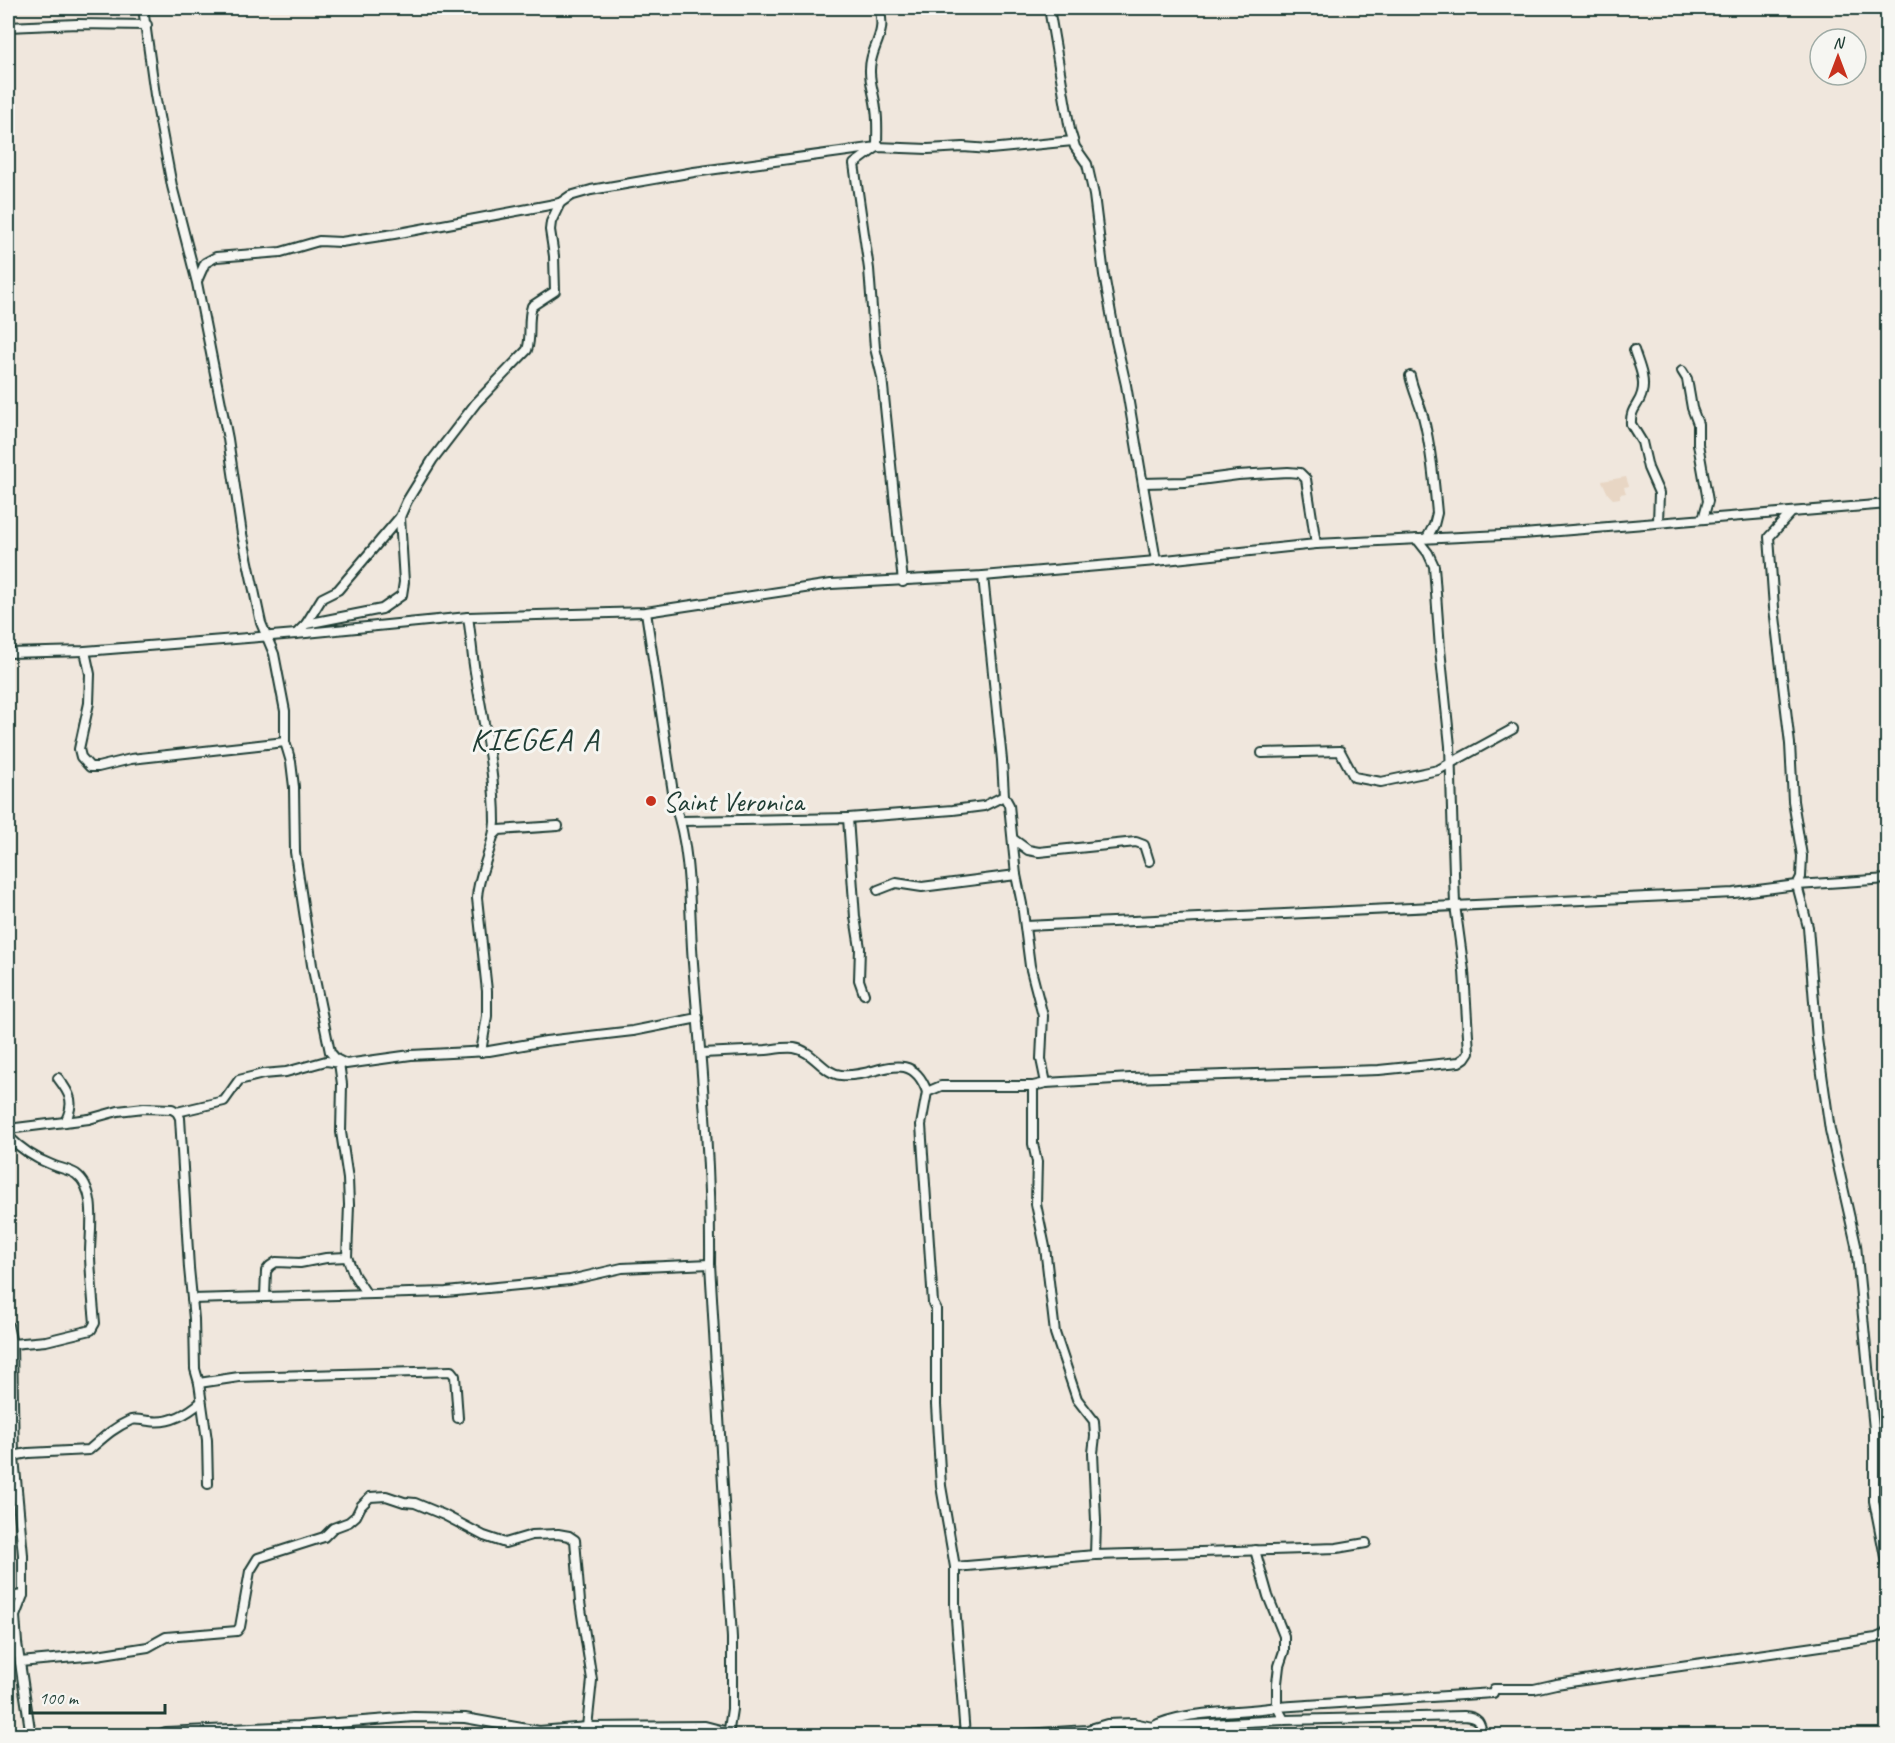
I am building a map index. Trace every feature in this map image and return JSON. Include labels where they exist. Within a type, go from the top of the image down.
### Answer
[{"type":"street","points":[[143,8],[155,95],[172,186],[197,283],[228,439],[242,534],[266,636],[274,654],[285,711],[285,742],[291,762],[294,787],[295,852],[312,965],[330,1052],[342,1063]]},
{"type":"street","points":[[877,147],[876,111],[870,62],[879,43],[882,27],[879,8]]},
{"type":"street","points":[[1048,8],[1073,141],[1087,164],[1094,195],[1104,275],[1126,385],[1156,561]]},
{"type":"street","points":[[8,27],[77,24],[147,25]]},
{"type":"street","points":[[197,283],[205,263],[216,257],[281,252],[319,241],[341,242],[394,234],[560,203],[570,196],[591,190],[694,172],[877,147],[990,149],[1073,141]]},
{"type":"street","points":[[877,147],[854,164],[859,185],[869,268],[875,348],[882,377],[903,582]]},
{"type":"street","points":[[296,634],[306,624],[322,598],[338,590],[400,517],[407,501],[433,459],[476,403],[527,350],[530,343],[529,316],[532,306],[555,291],[554,256],[550,230],[551,222],[560,203]]},
{"type":"street","points":[[1634,350],[1644,385],[1642,395],[1633,407],[1631,424],[1642,442],[1648,468],[1659,493],[1658,522]]},
{"type":"street","points":[[1682,371],[1687,379],[1692,408],[1698,424],[1698,444],[1708,501],[1703,519]]},
{"type":"street","points":[[1410,376],[1426,432],[1437,513],[1427,538]]},
{"type":"street","points":[[1143,483],[1185,482],[1238,475],[1300,473],[1306,479],[1316,544]]},
{"type":"street","points":[[8,653],[85,651],[468,617],[646,612],[831,584],[983,576],[1316,544],[1523,534],[1887,504]]},
{"type":"street","points":[[1791,513],[1769,537],[1777,639],[1790,744],[1793,801],[1802,856],[1801,877],[1797,885],[1808,927],[1817,1039],[1830,1130],[1855,1238],[1874,1429],[1874,1501],[1887,1572]]},
{"type":"street","points":[[306,624],[382,609],[402,595],[404,582],[400,517]]},
{"type":"street","points":[[927,1092],[952,1084],[1034,1086],[1046,1083],[1131,1078],[1379,1070],[1459,1062],[1465,1058],[1469,1052],[1464,971],[1455,905],[1450,763],[1434,567],[1428,553],[1417,539]]},
{"type":"street","points":[[983,576],[1004,796],[1009,805],[1016,875],[1026,926],[1030,966],[1043,1016],[1041,1059],[1046,1083]]},
{"type":"street","points":[[154,1736],[166,1732],[299,1726],[414,1717],[465,1718],[525,1732],[588,1727],[705,1726],[728,1734],[732,1709],[732,1638],[710,1264],[711,1215],[702,1053],[691,905],[681,821],[675,806],[646,612]]},
{"type":"street","points":[[468,617],[492,781],[495,824],[478,883],[477,898],[487,991],[487,1016],[481,1052]]},
{"type":"street","points":[[85,651],[90,674],[89,693],[79,753],[84,763],[90,766],[98,767],[130,759],[285,742]]},
{"type":"street","points":[[1262,753],[1340,751],[1354,777],[1381,782],[1438,770],[1513,729]]},
{"type":"street","points":[[681,821],[848,818],[953,810],[984,806],[1004,796]]},
{"type":"street","points":[[848,818],[855,917],[860,948],[859,980],[864,994]]},
{"type":"street","points":[[493,836],[499,830],[558,826]]},
{"type":"street","points":[[1013,839],[1028,850],[1038,852],[1136,842],[1144,844],[1149,861]]},
{"type":"street","points":[[878,890],[896,883],[922,887],[1016,875]]},
{"type":"street","points":[[1026,926],[1734,893],[1797,885],[1887,879]]},
{"type":"street","points":[[177,1112],[224,1101],[238,1080],[263,1074],[286,1072],[326,1061],[342,1063],[411,1055],[481,1052],[546,1041],[633,1031],[698,1018]]},
{"type":"street","points":[[702,1053],[794,1048],[809,1054],[828,1071],[843,1076],[892,1066],[904,1066],[920,1076],[927,1092],[921,1125],[928,1257],[933,1303],[936,1309],[936,1405],[941,1486],[955,1567],[955,1605],[965,1736]]},
{"type":"street","points":[[342,1063],[341,1132],[349,1188],[346,1257],[366,1293]]},
{"type":"street","points":[[58,1078],[70,1099],[72,1110],[65,1122]]},
{"type":"street","points":[[1034,1086],[1033,1144],[1037,1162],[1036,1204],[1045,1247],[1055,1333],[1077,1399],[1094,1420],[1095,1555]]},
{"type":"street","points":[[8,1129],[89,1119],[118,1111],[144,1108],[172,1109],[177,1112],[180,1118],[194,1319],[195,1369],[199,1383],[208,1453],[208,1484]]},
{"type":"street","points":[[8,1136],[19,1147],[50,1164],[75,1174],[85,1187],[88,1194],[92,1229],[90,1259],[95,1323],[91,1330],[46,1341],[12,1344]]},
{"type":"street","points":[[265,1296],[266,1271],[276,1263],[300,1263],[346,1257]]},
{"type":"street","points":[[192,1299],[446,1292],[570,1280],[622,1268],[710,1264]]},
{"type":"street","points":[[8,1325],[12,1344],[11,1457],[23,1555],[23,1595],[15,1616],[31,1736]]},
{"type":"street","points":[[199,1383],[239,1377],[451,1371],[456,1376],[458,1418]]},
{"type":"street","points":[[11,1457],[28,1453],[89,1450],[108,1432],[133,1419],[152,1422],[170,1420],[190,1412],[201,1401]]},
{"type":"street","points":[[20,1662],[98,1655],[148,1647],[166,1637],[237,1631],[240,1628],[250,1571],[258,1558],[324,1537],[333,1528],[349,1522],[356,1516],[361,1506],[370,1497],[386,1496],[415,1503],[492,1540],[505,1543],[532,1535],[558,1534],[574,1538],[581,1612],[592,1680],[588,1727]]},
{"type":"street","points":[[955,1567],[1095,1555],[1337,1548],[1366,1543]]},
{"type":"street","points":[[1255,1550],[1268,1596],[1284,1636],[1284,1651],[1277,1683],[1277,1707],[1284,1720]]},
{"type":"street","points":[[8,1597],[23,1595]]},
{"type":"street","points":[[1152,1731],[1162,1722],[1277,1707],[1493,1693],[1494,1689],[1534,1689],[1876,1638],[1883,1635],[1887,1629]]},
{"type":"street","points":[[995,1736],[1087,1730],[1107,1724],[1134,1723],[1152,1731],[1284,1720],[1470,1717],[1479,1722],[1482,1736]]},
{"type":"shaded area","points":[[1626,477],[1629,486],[1624,487],[1626,493],[1620,494],[1620,498],[1613,499],[1602,481]]},
{"type":"place","name":"Saint Veronica","points":[[651,801]]},
{"type":"district","name":"KIEGEA A","points":[[535,739]]}]
